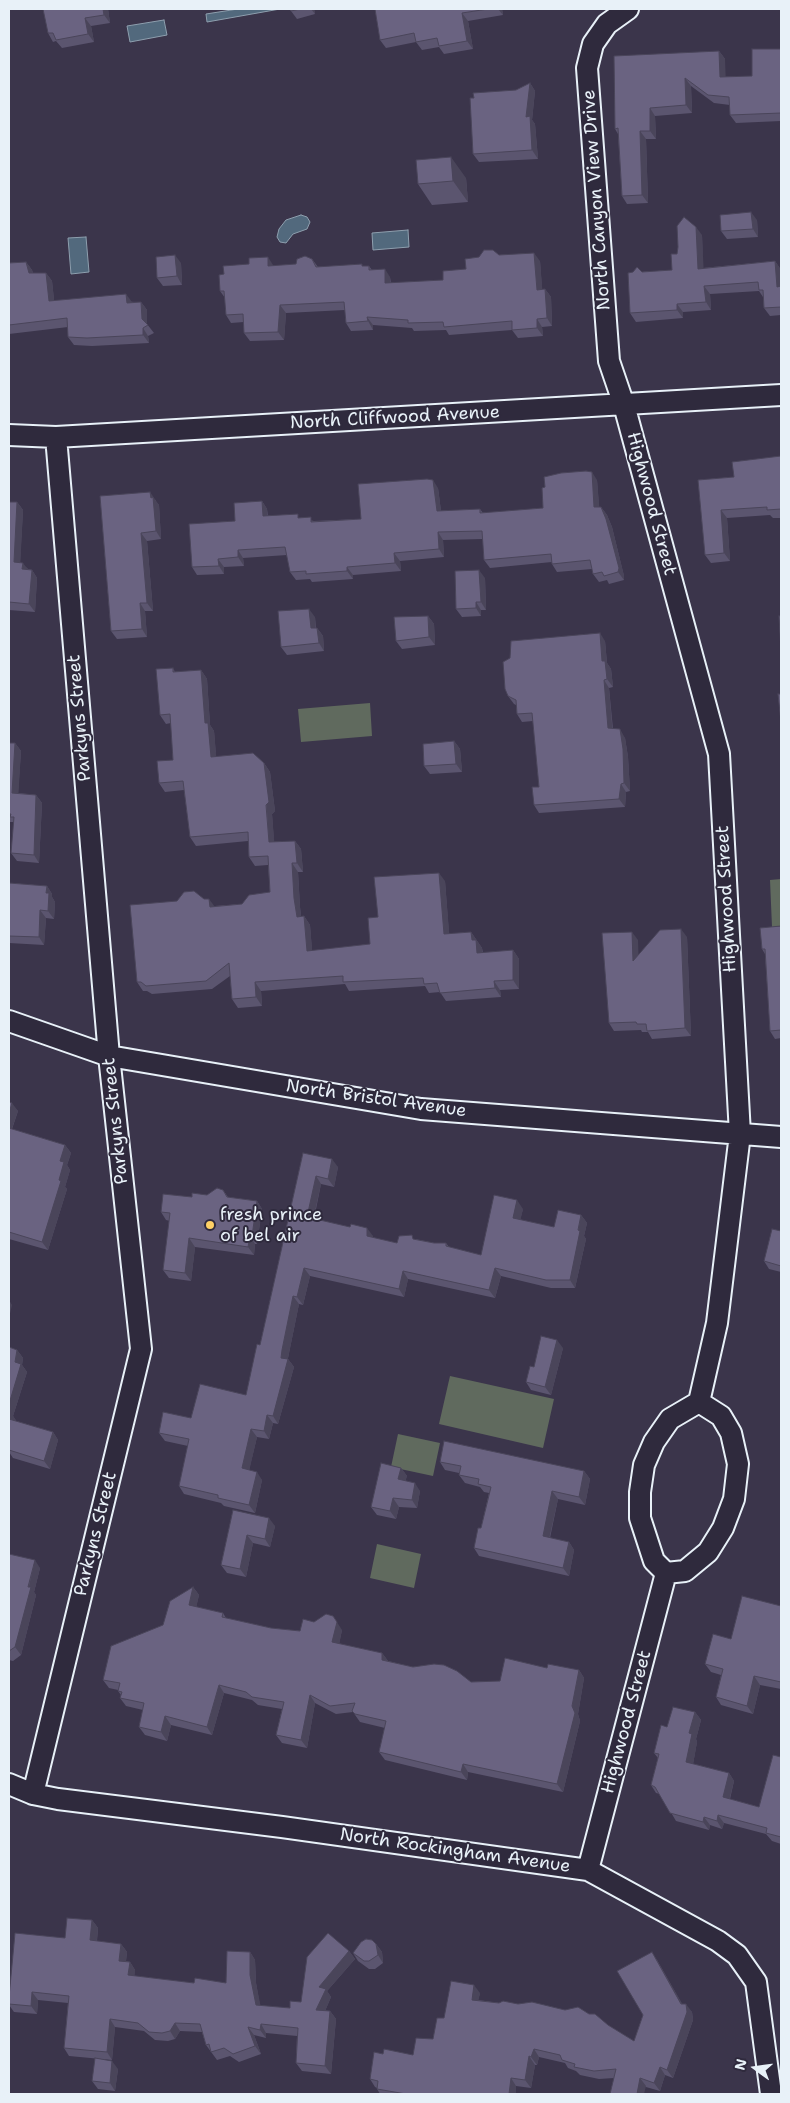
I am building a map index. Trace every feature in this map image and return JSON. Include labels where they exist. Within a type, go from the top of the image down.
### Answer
[{"type":"street","name":"North Canyon View Drive","points":[[619,11],[593,44],[587,68],[609,361],[624,405]]},
{"type":"street","name":"North Cliffwood Avenue","points":[[9,435],[56,437],[781,395]]},
{"type":"street","name":"Highwood Street","points":[[624,405],[719,754],[740,1134],[717,1324],[699,1402]]},
{"type":"street","name":"Parkyns Street","points":[[33,1794],[141,1349],[109,1056],[56,437]]},
{"type":"street","name":"North Bristol Avenue","points":[[9,1020],[109,1056],[421,1109],[781,1137]]},
{"type":"street","points":[[699,1402],[720,1416],[731,1433],[738,1464],[734,1498],[723,1528],[708,1552],[685,1571],[666,1573],[654,1561],[640,1518],[640,1492],[644,1465],[654,1442],[670,1419],[699,1402]]},
{"type":"street","name":"Highwood Street","points":[[588,1870],[666,1573]]},
{"type":"street","name":"North Rockingham Avenue","points":[[9,1784],[33,1794],[58,1799],[282,1826],[588,1870],[718,1941],[737,1955],[756,1982],[771,2094]]},
{"type":"green space","points":[[370,703],[372,736],[301,742],[298,709]]},
{"type":"green space","points":[[781,879],[781,926],[772,927],[770,880]]},
{"type":"green space","points":[[450,1376],[554,1399],[543,1448],[439,1424]]},
{"type":"green space","points":[[398,1434],[440,1443],[433,1476],[391,1467]]},
{"type":"green space","points":[[377,1544],[421,1554],[414,1588],[370,1578]]},
{"type":"water","points":[[238,9],[280,9],[207,22],[206,14]]},
{"type":"water","points":[[164,20],[167,35],[130,42],[127,26]]},
{"type":"water","points":[[301,215],[307,217],[310,222],[307,229],[293,234],[286,243],[280,242],[277,237],[279,229],[286,220]]},
{"type":"water","points":[[408,230],[409,247],[373,250],[372,233]]},
{"type":"water","points":[[86,237],[89,272],[71,274],[68,238]]},
{"type":"building","points":[[43,9],[103,9],[104,15],[85,18],[88,34],[56,40],[53,33],[48,33]]},
{"type":"building","points":[[375,9],[488,9],[462,13],[467,41],[439,46],[437,38],[416,42],[414,33],[380,40]]},
{"type":"building","points":[[752,49],[781,49],[781,113],[730,115],[729,97],[708,95],[685,78],[686,105],[650,108],[650,131],[640,131],[642,195],[622,196],[618,128],[615,129],[614,56],[719,51],[720,77],[752,76]]},
{"type":"building","points":[[530,83],[526,117],[530,116],[532,150],[473,154],[470,98],[474,98],[473,93],[516,90]]},
{"type":"building","points":[[451,157],[453,181],[418,184],[416,160]]},
{"type":"building","points":[[751,212],[753,229],[721,231],[720,215]]},
{"type":"building","points":[[684,217],[696,227],[698,269],[775,261],[777,287],[781,286],[781,307],[764,308],[763,290],[759,290],[758,282],[704,286],[706,302],[677,304],[677,310],[630,313],[628,273],[633,272],[637,267],[642,272],[672,270],[671,254],[677,254],[678,247],[677,226]]},
{"type":"building","points":[[484,250],[493,250],[499,255],[534,253],[537,290],[545,289],[547,318],[537,319],[537,328],[512,330],[512,321],[444,327],[443,322],[408,323],[408,320],[367,317],[368,321],[346,323],[344,302],[280,305],[278,332],[244,333],[243,314],[226,315],[224,291],[220,291],[219,275],[224,274],[223,266],[249,264],[249,258],[268,257],[268,266],[296,264],[297,259],[305,256],[312,259],[316,267],[362,264],[362,266],[369,266],[369,270],[385,269],[385,283],[443,280],[443,271],[466,269],[465,259],[479,257]]},
{"type":"building","points":[[175,255],[177,276],[157,278],[156,257]]},
{"type":"building","points":[[26,262],[29,273],[46,273],[49,301],[126,294],[127,303],[141,302],[142,319],[148,325],[143,328],[143,335],[87,338],[68,337],[67,318],[9,325],[9,263]]},
{"type":"building","points":[[781,456],[781,509],[767,510],[767,507],[721,510],[724,553],[705,555],[698,480],[734,477],[732,462]]},
{"type":"building","points":[[592,472],[594,507],[601,507],[606,519],[619,568],[618,572],[604,576],[602,572],[593,574],[590,560],[552,564],[551,554],[484,560],[482,531],[438,532],[439,549],[394,553],[395,563],[347,567],[347,571],[306,574],[306,571],[290,572],[285,547],[238,550],[238,557],[218,559],[219,566],[192,567],[189,524],[235,521],[234,503],[262,501],[263,516],[298,514],[298,518],[311,517],[311,522],[361,519],[358,484],[427,479],[433,480],[437,511],[480,509],[480,513],[543,508],[542,488],[545,487],[544,477],[561,473]]},
{"type":"building","points":[[150,492],[151,498],[153,497],[156,531],[141,533],[147,603],[140,603],[142,629],[111,631],[100,496]]},
{"type":"building","points":[[9,502],[17,502],[14,562],[23,563],[22,569],[32,570],[29,604],[9,602]]},
{"type":"building","points":[[479,570],[481,602],[476,602],[476,608],[456,609],[455,571]]},
{"type":"building","points":[[309,609],[311,628],[317,628],[319,643],[281,647],[278,611]]},
{"type":"building","points":[[428,616],[429,637],[396,641],[394,617]]},
{"type":"building","points":[[779,616],[781,616],[781,651]]},
{"type":"building","points":[[600,633],[602,661],[605,661],[607,679],[604,680],[608,728],[620,729],[623,749],[624,783],[621,784],[619,799],[534,805],[532,787],[539,787],[532,713],[517,714],[516,700],[508,696],[505,689],[503,662],[510,658],[511,641]]},
{"type":"building","points":[[173,668],[173,672],[201,670],[205,723],[208,723],[211,757],[253,753],[264,763],[269,802],[266,805],[269,842],[295,841],[297,863],[292,863],[294,898],[297,917],[304,916],[307,951],[370,944],[368,918],[378,917],[374,877],[439,873],[444,934],[471,932],[472,940],[476,940],[477,953],[513,950],[513,980],[494,981],[495,988],[440,993],[437,983],[424,984],[423,978],[343,982],[343,976],[255,982],[256,997],[232,999],[229,963],[206,981],[146,986],[141,982],[137,982],[130,905],[177,901],[184,892],[194,891],[204,899],[209,899],[210,907],[242,904],[249,895],[270,892],[268,856],[249,857],[248,832],[190,837],[183,781],[159,783],[157,761],[173,760],[170,714],[160,715],[156,669]]},
{"type":"building","points":[[778,694],[781,694],[781,722]]},
{"type":"building","points":[[454,741],[456,764],[424,766],[423,744]]},
{"type":"building","points":[[9,743],[15,743],[12,793],[36,795],[34,855],[11,853],[14,817],[10,817],[11,814],[9,814]]},
{"type":"building","points":[[9,883],[47,886],[46,893],[49,893],[48,911],[40,910],[39,937],[9,936]]},
{"type":"building","points":[[781,926],[781,1030],[770,1031],[765,949],[762,949],[760,928]]},
{"type":"building","points":[[681,929],[685,1028],[647,1031],[646,1024],[637,1024],[636,1022],[609,1023],[602,933],[632,932],[633,961],[660,930]]},
{"type":"building","points":[[9,1102],[12,1103],[9,1113]]},
{"type":"building","points":[[9,1128],[65,1145],[60,1161],[64,1162],[59,1180],[61,1181],[42,1242],[9,1232]]},
{"type":"building","points":[[303,1153],[332,1159],[328,1179],[316,1176],[307,1217],[350,1227],[351,1224],[367,1228],[367,1236],[397,1243],[399,1236],[412,1235],[413,1239],[446,1243],[446,1246],[481,1255],[494,1195],[517,1200],[513,1218],[554,1227],[558,1210],[581,1215],[578,1230],[580,1231],[570,1280],[546,1280],[495,1268],[489,1290],[403,1271],[399,1289],[304,1268],[297,1297],[293,1296],[281,1358],[288,1359],[273,1416],[267,1415],[264,1431],[251,1429],[242,1468],[257,1472],[249,1505],[218,1498],[218,1495],[179,1486],[189,1439],[159,1433],[163,1412],[191,1418],[200,1384],[246,1395],[257,1344],[260,1345]]},
{"type":"building","points":[[217,1188],[223,1190],[227,1197],[257,1201],[252,1236],[250,1236],[248,1247],[189,1238],[185,1273],[163,1270],[170,1213],[161,1212],[163,1194],[192,1197],[192,1193],[207,1195]]},
{"type":"building","points":[[772,1229],[781,1231],[781,1266],[764,1261]]},
{"type":"building","points":[[541,1336],[557,1340],[545,1387],[526,1382],[530,1366],[534,1367]]},
{"type":"building","points":[[9,1347],[17,1350],[15,1362],[21,1364],[9,1404]]},
{"type":"building","points":[[9,1419],[53,1432],[44,1461],[9,1450]]},
{"type":"building","points":[[444,1441],[584,1471],[579,1497],[552,1491],[543,1536],[569,1542],[563,1568],[474,1548],[478,1528],[481,1528],[491,1487],[478,1484],[479,1479],[459,1475],[461,1466],[440,1462]]},
{"type":"building","points":[[381,1463],[401,1468],[398,1479],[415,1483],[412,1500],[393,1498],[390,1511],[371,1507]]},
{"type":"building","points":[[233,1510],[269,1518],[265,1539],[247,1535],[240,1569],[221,1565]]},
{"type":"building","points":[[9,1554],[35,1560],[28,1587],[31,1587],[15,1647],[9,1651]]},
{"type":"building","points":[[193,1587],[189,1605],[223,1613],[222,1617],[271,1628],[300,1631],[303,1619],[314,1622],[326,1614],[333,1616],[337,1622],[332,1642],[382,1653],[382,1660],[413,1667],[434,1664],[444,1665],[457,1671],[471,1682],[500,1681],[505,1658],[547,1668],[548,1664],[579,1670],[572,1706],[575,1713],[557,1784],[463,1764],[461,1772],[379,1752],[386,1721],[355,1714],[352,1711],[355,1703],[330,1706],[310,1695],[301,1740],[276,1735],[284,1702],[252,1697],[246,1692],[219,1685],[207,1727],[165,1716],[161,1732],[139,1727],[144,1703],[120,1698],[122,1692],[118,1691],[120,1683],[103,1680],[111,1646],[163,1625],[170,1601]]},
{"type":"building","points":[[742,1596],[781,1606],[781,1682],[754,1676],[747,1706],[716,1697],[723,1669],[705,1664],[713,1634],[731,1639]]},
{"type":"building","points":[[673,1707],[695,1712],[689,1733],[692,1734],[686,1762],[729,1773],[723,1797],[759,1807],[773,1755],[781,1757],[781,1837],[766,1833],[767,1828],[718,1815],[717,1821],[704,1817],[703,1822],[670,1813],[655,1787],[651,1785],[659,1754],[654,1753],[661,1725],[667,1727]]},
{"type":"building","points":[[67,1918],[92,1920],[90,1940],[121,1944],[119,1961],[130,1962],[128,1975],[194,1983],[195,1978],[226,1983],[227,1951],[250,1952],[250,1975],[256,2005],[290,2008],[290,2001],[301,2002],[307,1957],[328,1933],[349,1951],[319,1987],[326,1989],[316,2010],[330,2011],[325,2066],[296,2063],[298,2028],[261,2024],[260,2030],[248,2027],[255,2046],[233,2054],[224,2048],[211,2052],[209,2044],[206,2045],[200,2024],[175,2023],[170,2031],[162,2033],[149,2032],[138,2023],[110,2019],[107,2052],[64,2048],[69,1996],[32,1992],[31,2006],[9,2004],[9,1997],[15,1933],[65,1938]]},
{"type":"building","points":[[366,1939],[372,1940],[376,1944],[378,1955],[369,1961],[364,1961],[353,1953],[361,1942]]},
{"type":"building","points":[[652,1952],[681,2004],[686,2004],[687,2012],[667,2070],[660,2067],[654,2083],[640,2078],[637,2094],[610,2094],[616,2069],[594,2071],[574,2067],[575,2064],[562,2060],[560,2055],[534,2049],[531,2057],[529,2056],[525,2080],[511,2078],[509,2094],[406,2094],[377,2089],[378,2081],[370,2079],[374,2052],[383,2054],[384,2049],[413,2055],[416,2038],[433,2039],[437,2018],[444,2018],[451,1981],[474,1985],[472,2000],[499,2003],[503,2001],[518,2004],[532,2002],[565,2010],[578,2007],[589,2014],[595,2014],[608,2025],[634,2041],[643,2015],[617,1971]]},
{"type":"building","points":[[95,2058],[112,2061],[110,2083],[92,2081]]},
{"type":"place","name":"fresh prince of bel air","points":[[210,1225]]}]
